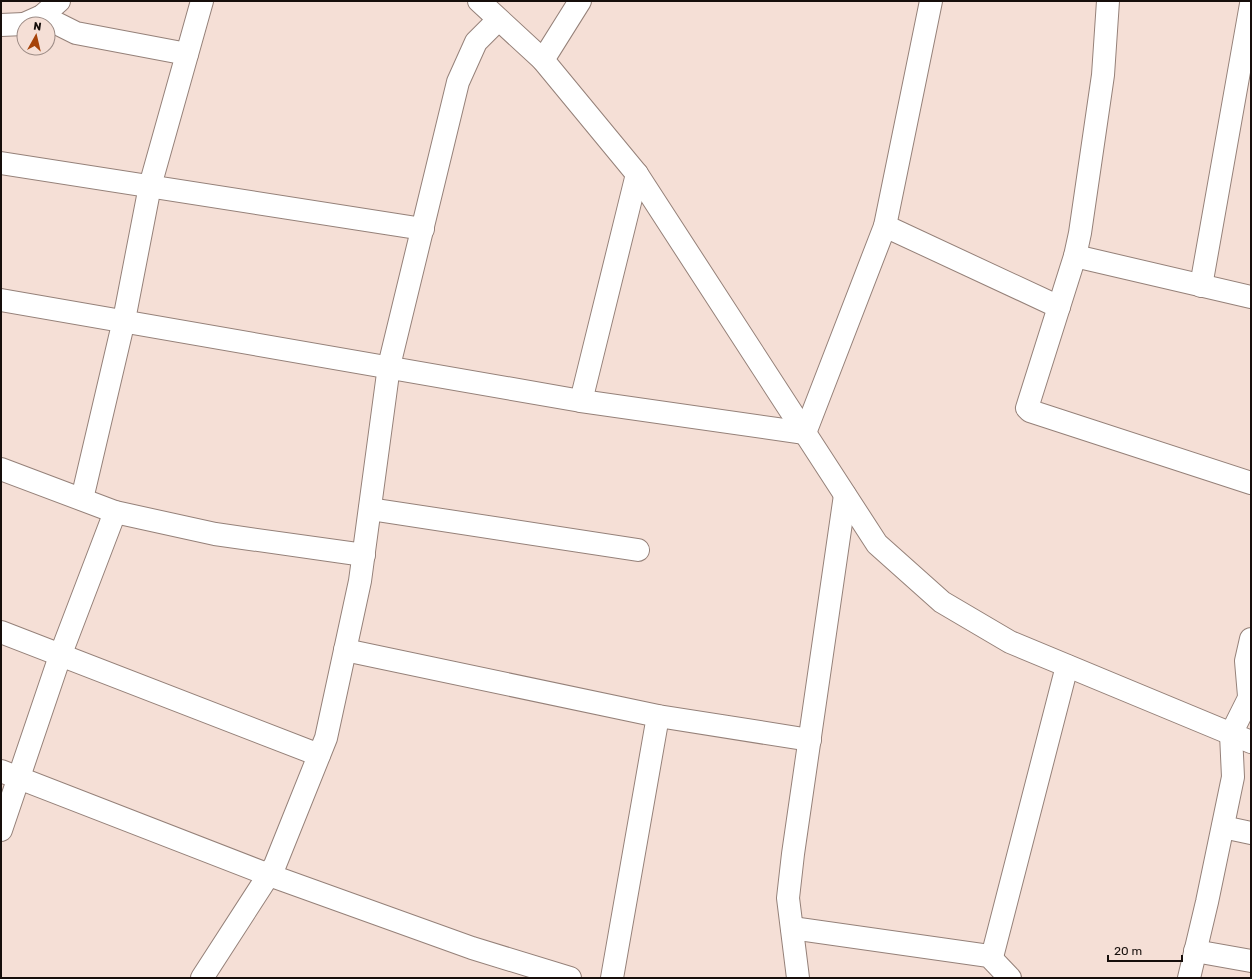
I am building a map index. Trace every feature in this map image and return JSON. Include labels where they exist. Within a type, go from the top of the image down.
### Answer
[{"type":"street","points":[[37,16],[59,1]]},
{"type":"street","points":[[82,499],[124,320],[150,186],[202,1]]},
{"type":"street","points":[[479,1],[543,60],[637,174],[876,544],[942,602],[1010,642],[1251,742]]},
{"type":"street","points":[[543,60],[580,1]]},
{"type":"street","points":[[805,433],[885,226],[931,1]]},
{"type":"street","points":[[1108,1],[1103,75],[1076,256],[1028,400],[1027,408],[1030,411],[1251,483]]},
{"type":"street","points":[[1201,286],[1251,4]]},
{"type":"street","points":[[202,978],[275,865],[326,738],[360,581],[389,366],[458,82],[476,42],[498,20]]},
{"type":"street","points":[[1,25],[16,23]]},
{"type":"street","points":[[56,28],[187,54]]},
{"type":"street","points":[[1,163],[423,229]]},
{"type":"street","points":[[582,401],[637,174]]},
{"type":"street","points":[[885,226],[1059,307]]},
{"type":"street","points":[[1076,256],[1251,297]]},
{"type":"street","points":[[1,300],[389,366],[582,401],[805,433]]},
{"type":"street","points":[[1,469],[115,512],[216,534],[364,555]]},
{"type":"street","points":[[798,978],[788,898],[845,495]]},
{"type":"street","points":[[370,509],[638,550]]},
{"type":"street","points":[[1,830],[10,775],[60,656],[115,512]]},
{"type":"street","points":[[1,632],[319,755]]},
{"type":"street","points":[[1189,978],[1233,777],[1231,734],[1250,695],[1246,661],[1251,639]]},
{"type":"street","points":[[345,650],[658,716],[810,740]]},
{"type":"street","points":[[992,957],[1067,666]]},
{"type":"street","points":[[612,978],[658,716]]},
{"type":"street","points":[[1233,777],[1251,747]]},
{"type":"street","points":[[10,775],[268,875],[472,948],[570,978]]},
{"type":"street","points":[[1223,826],[1251,833]]},
{"type":"street","points":[[792,928],[992,957],[1010,978]]},
{"type":"street","points":[[1196,951],[1251,961]]}]
